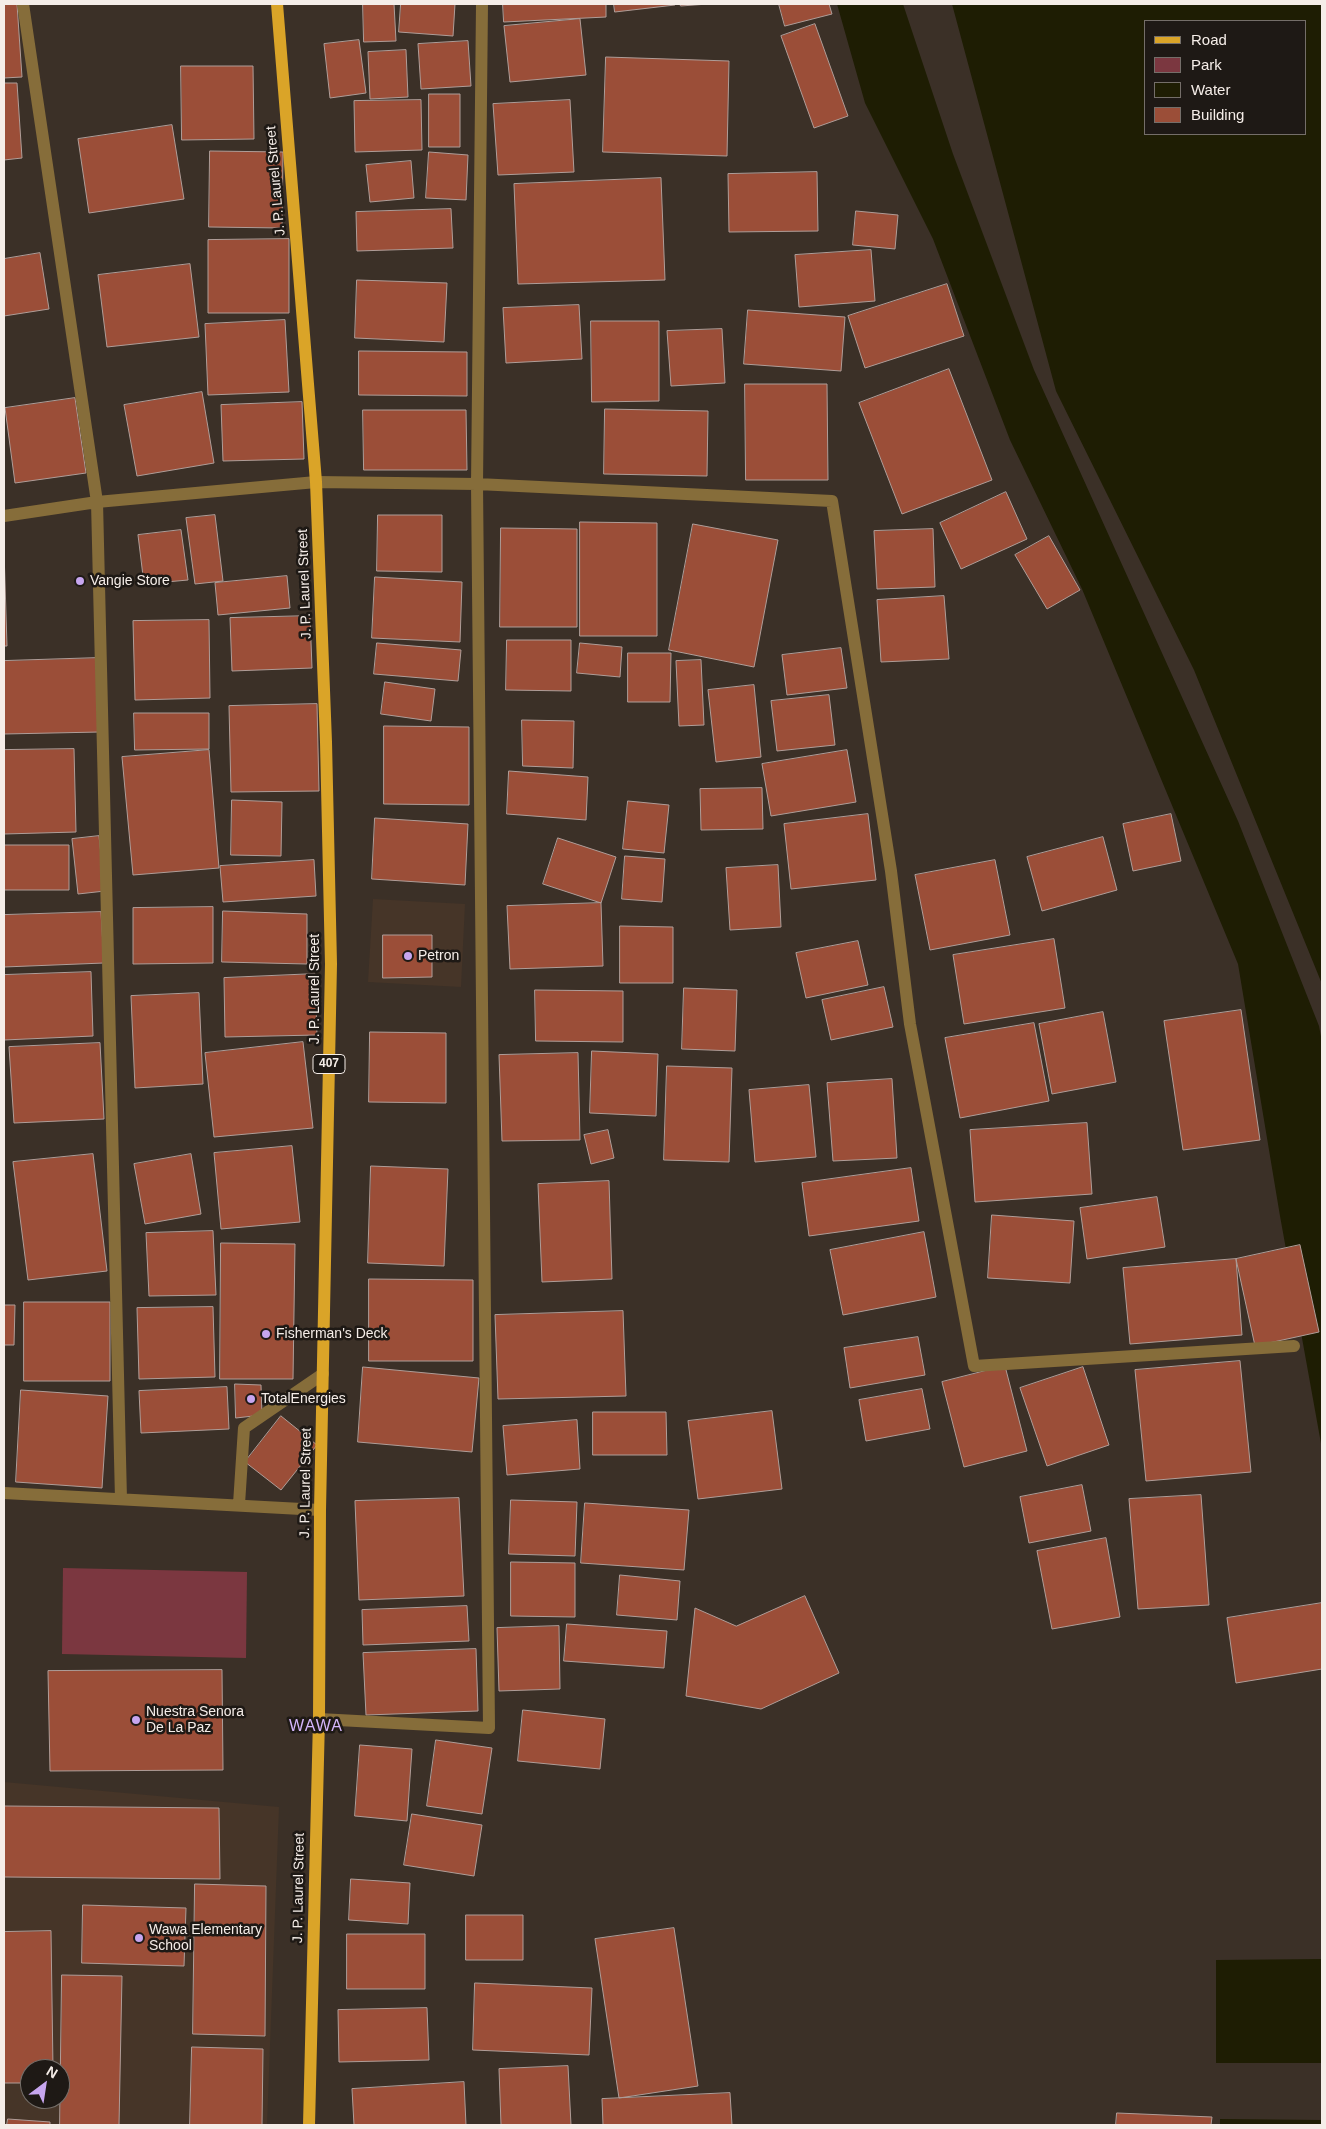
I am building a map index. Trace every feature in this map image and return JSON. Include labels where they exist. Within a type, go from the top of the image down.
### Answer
[{"type":"main road","name":"J. P. Laurel Street","points":[[276,4],[316,482],[326,742],[331,964],[320,1510],[318,1719],[308,2125]]},
{"type":"street","points":[[23,4],[97,502],[121,1499]]},
{"type":"street","points":[[318,1719],[489,1728],[478,484],[482,4]]},
{"type":"street","points":[[4,516],[97,502],[316,482],[478,484],[832,501],[891,871],[910,1024],[974,1366],[1294,1346]]},
{"type":"street","points":[[239,1504],[244,1428],[323,1374]]},
{"type":"street","points":[[4,1493],[239,1504],[320,1510]]},
{"type":"shaded area","points":[[373,899],[465,904],[461,987],[368,982]]},
{"type":"shaded area","name":"Wawa Elementary School","points":[[4,1782],[279,1807],[267,2125],[4,2125]]},
{"type":"green space","points":[[63,1568],[247,1572],[246,1658],[62,1654]]},
{"type":"water","points":[[837,4],[903,4],[953,154],[1034,370],[1238,821],[1319,1026],[1322,1042],[1322,1449],[1280,1216],[1238,964],[1082,589],[1010,440],[933,239],[865,103]]},
{"type":"water","points":[[952,4],[1322,4],[1322,984],[1194,670],[1056,391]]},
{"type":"water","points":[[1322,1959],[1322,2063],[1216,2063],[1216,1960]]},
{"type":"water","points":[[1220,2119],[1322,2120],[1322,2125],[1220,2125]]},
{"type":"building","points":[[4,4],[17,4],[22,77],[4,78]]},
{"type":"building","points":[[363,4],[394,4],[396,41],[364,42]]},
{"type":"building","points":[[401,4],[455,4],[453,36],[399,32]]},
{"type":"building","points":[[503,4],[606,4],[606,17],[504,22]]},
{"type":"building","points":[[614,4],[675,4],[675,5],[615,12]]},
{"type":"building","points":[[680,4],[708,4],[681,6]]},
{"type":"building","points":[[779,4],[829,4],[832,14],[785,26]]},
{"type":"building","points":[[580,19],[586,75],[510,82],[504,26]]},
{"type":"building","points":[[815,24],[848,116],[814,128],[781,36]]},
{"type":"building","points":[[359,40],[366,93],[330,98],[324,44]]},
{"type":"building","points":[[468,41],[471,86],[421,89],[418,44]]},
{"type":"building","points":[[406,50],[408,97],[370,99],[368,52]]},
{"type":"building","points":[[606,57],[729,61],[727,156],[603,152]]},
{"type":"building","points":[[181,66],[253,66],[254,139],[182,140]]},
{"type":"building","points":[[4,83],[17,83],[22,158],[4,160]]},
{"type":"building","points":[[429,94],[460,94],[460,147],[429,147]]},
{"type":"building","points":[[421,100],[422,150],[355,152],[354,101]]},
{"type":"building","points":[[570,100],[574,172],[498,175],[493,104]]},
{"type":"building","points":[[172,125],[184,199],[89,213],[78,139]]},
{"type":"building","points":[[210,151],[283,152],[282,228],[209,227]]},
{"type":"building","points":[[429,152],[468,155],[466,200],[426,198]]},
{"type":"building","points":[[411,161],[414,198],[370,202],[366,165]]},
{"type":"building","points":[[817,172],[818,231],[729,232],[728,174]]},
{"type":"building","points":[[661,178],[665,280],[518,284],[514,184]]},
{"type":"building","points":[[451,209],[453,248],[357,251],[356,212]]},
{"type":"building","points":[[856,211],[898,215],[895,249],[853,245]]},
{"type":"building","points":[[289,239],[289,313],[208,313],[208,240]]},
{"type":"building","points":[[871,250],[875,301],[799,307],[795,255]]},
{"type":"building","points":[[40,253],[49,309],[4,316],[4,259]]},
{"type":"building","points":[[190,264],[199,337],[107,347],[98,275]]},
{"type":"building","points":[[357,280],[447,283],[444,342],[355,338]]},
{"type":"building","points":[[947,284],[964,336],[865,368],[848,316]]},
{"type":"building","points":[[579,305],[582,359],[506,363],[503,308]]},
{"type":"building","points":[[748,310],[845,317],[841,371],[744,364]]},
{"type":"building","points":[[285,320],[289,392],[208,395],[205,324]]},
{"type":"building","points":[[591,321],[659,321],[659,401],[592,402]]},
{"type":"building","points":[[722,329],[725,383],[671,386],[667,331]]},
{"type":"building","points":[[359,351],[467,352],[467,396],[359,395]]},
{"type":"building","points":[[949,369],[992,480],[902,514],[859,403]]},
{"type":"building","points":[[745,384],[827,384],[828,480],[746,480]]},
{"type":"building","points":[[202,392],[214,463],[137,476],[124,405]]},
{"type":"building","points":[[75,398],[86,473],[15,483],[5,408]]},
{"type":"building","points":[[302,402],[304,459],[223,461],[221,405]]},
{"type":"building","points":[[605,409],[708,411],[707,476],[604,474]]},
{"type":"building","points":[[363,410],[466,410],[467,470],[364,470]]},
{"type":"building","points":[[1006,492],[1027,539],[961,569],[940,523]]},
{"type":"building","points":[[215,515],[223,581],[195,584],[186,518]]},
{"type":"building","points":[[378,515],[442,515],[442,572],[377,571]]},
{"type":"building","points":[[580,522],[657,523],[657,636],[580,636]]},
{"type":"building","points":[[693,524],[778,540],[754,667],[669,650]]},
{"type":"building","points":[[501,528],[577,529],[577,627],[500,627]]},
{"type":"building","points":[[933,529],[935,587],[877,589],[874,531]]},
{"type":"building","points":[[181,530],[188,580],[144,584],[138,535]]},
{"type":"building","points":[[1049,536],[1080,590],[1047,609],[1015,555]]},
{"type":"building","points":[[4,551],[7,646],[4,646]]},
{"type":"building","points":[[287,576],[290,608],[218,615],[215,583]]},
{"type":"building","points":[[375,577],[462,582],[460,642],[372,638]]},
{"type":"building","points":[[944,596],[949,659],[881,662],[877,600]]},
{"type":"building","points":[[310,616],[312,668],[232,671],[230,618]]},
{"type":"building","points":[[209,620],[210,698],[135,700],[133,621]]},
{"type":"building","points":[[507,640],[571,640],[571,691],[506,690]]},
{"type":"building","points":[[377,643],[461,650],[458,681],[374,674]]},
{"type":"building","points":[[580,643],[622,647],[620,677],[577,673]]},
{"type":"building","points":[[841,648],[847,688],[787,695],[782,655]]},
{"type":"building","points":[[628,653],[671,653],[670,702],[628,702]]},
{"type":"building","points":[[98,658],[100,732],[4,734],[4,661]]},
{"type":"building","points":[[701,660],[704,725],[679,726],[676,661]]},
{"type":"building","points":[[385,682],[435,689],[431,721],[381,714]]},
{"type":"building","points":[[754,685],[761,757],[716,762],[708,690]]},
{"type":"building","points":[[829,695],[835,745],[777,751],[771,701]]},
{"type":"building","points":[[317,704],[319,791],[231,792],[229,706]]},
{"type":"building","points":[[134,713],[209,713],[209,749],[135,750]]},
{"type":"building","points":[[522,720],[574,721],[573,768],[523,766]]},
{"type":"building","points":[[384,726],[469,727],[469,805],[384,804]]},
{"type":"building","points":[[74,749],[76,832],[4,834],[4,750]]},
{"type":"building","points":[[209,750],[219,868],[133,875],[122,757]]},
{"type":"building","points":[[847,750],[856,802],[771,816],[762,764]]},
{"type":"building","points":[[509,771],[588,777],[586,820],[507,814]]},
{"type":"building","points":[[762,788],[763,829],[701,830],[700,789]]},
{"type":"building","points":[[232,800],[282,802],[281,856],[231,855]]},
{"type":"building","points":[[628,801],[669,805],[664,853],[623,849]]},
{"type":"building","points":[[868,814],[876,880],[791,889],[784,824]]},
{"type":"building","points":[[1171,814],[1181,861],[1133,871],[1123,824]]},
{"type":"building","points":[[375,818],[468,824],[465,885],[372,879]]},
{"type":"building","points":[[99,836],[105,891],[78,894],[72,839]]},
{"type":"building","points":[[1103,837],[1117,890],[1042,911],[1027,857]]},
{"type":"building","points":[[558,838],[616,857],[601,903],[543,884]]},
{"type":"building","points":[[4,845],[69,845],[69,890],[4,890]]},
{"type":"building","points":[[625,856],[665,859],[662,902],[622,899]]},
{"type":"building","points":[[314,860],[316,896],[223,902],[220,866]]},
{"type":"building","points":[[995,860],[1010,935],[930,950],[915,875]]},
{"type":"building","points":[[778,865],[781,927],[730,930],[726,868]]},
{"type":"building","points":[[601,903],[603,966],[510,969],[507,906]]},
{"type":"building","points":[[213,907],[213,963],[133,964],[133,908]]},
{"type":"building","points":[[223,911],[307,914],[307,964],[222,962]]},
{"type":"building","points":[[101,912],[104,963],[4,967],[4,915]]},
{"type":"building","points":[[620,926],[673,927],[673,983],[620,983]]},
{"type":"building","name":"Petron","points":[[383,935],[432,935],[432,977],[383,978]]},
{"type":"building","points":[[1054,939],[1065,1008],[964,1024],[953,955]]},
{"type":"building","points":[[858,941],[868,985],[806,998],[796,953]]},
{"type":"building","points":[[91,972],[93,1036],[4,1040],[4,975]]},
{"type":"building","points":[[315,974],[317,1035],[225,1037],[224,978]]},
{"type":"building","points":[[884,987],[893,1027],[831,1040],[822,1000]]},
{"type":"building","points":[[684,988],[737,990],[735,1051],[682,1049]]},
{"type":"building","points":[[535,990],[623,991],[623,1042],[536,1041]]},
{"type":"building","points":[[199,993],[203,1084],[135,1088],[131,996]]},
{"type":"building","points":[[1241,1010],[1260,1140],[1183,1150],[1164,1021]]},
{"type":"building","points":[[1103,1012],[1116,1082],[1052,1094],[1039,1024]]},
{"type":"building","points":[[1034,1023],[1049,1101],[960,1118],[945,1038]]},
{"type":"building","points":[[370,1032],[446,1033],[446,1103],[369,1102]]},
{"type":"building","points":[[303,1042],[313,1128],[214,1137],[205,1053]]},
{"type":"building","points":[[100,1043],[104,1119],[14,1123],[9,1047]]},
{"type":"building","points":[[592,1051],[658,1054],[656,1116],[590,1113]]},
{"type":"building","points":[[578,1053],[580,1140],[502,1141],[499,1055]]},
{"type":"building","points":[[667,1066],[732,1068],[729,1162],[664,1160]]},
{"type":"building","points":[[892,1079],[897,1158],[833,1161],[827,1083]]},
{"type":"building","points":[[809,1085],[816,1157],[755,1162],[749,1090]]},
{"type":"building","points":[[1087,1123],[1092,1194],[975,1202],[970,1130]]},
{"type":"building","points":[[608,1130],[614,1158],[591,1164],[584,1135]]},
{"type":"building","points":[[292,1146],[300,1222],[221,1229],[214,1153]]},
{"type":"building","points":[[93,1154],[107,1271],[28,1280],[13,1162]]},
{"type":"building","points":[[191,1154],[201,1214],[145,1224],[134,1164]]},
{"type":"building","points":[[371,1166],[448,1169],[444,1266],[368,1263]]},
{"type":"building","points":[[911,1168],[919,1221],[809,1236],[802,1183]]},
{"type":"building","points":[[609,1181],[612,1279],[542,1282],[538,1184]]},
{"type":"building","points":[[1157,1197],[1165,1247],[1087,1259],[1080,1208]]},
{"type":"building","points":[[992,1215],[1074,1221],[1070,1283],[988,1278]]},
{"type":"building","points":[[213,1231],[216,1295],[149,1296],[146,1233]]},
{"type":"building","points":[[924,1232],[936,1297],[843,1315],[830,1250]]},
{"type":"building","points":[[221,1243],[295,1244],[293,1379],[220,1379]]},
{"type":"building","points":[[1300,1245],[1319,1332],[1255,1346],[1236,1259]]},
{"type":"building","points":[[1236,1259],[1242,1335],[1130,1344],[1123,1268]]},
{"type":"building","points":[[369,1279],[473,1280],[473,1361],[369,1361]]},
{"type":"building","points":[[24,1302],[110,1302],[110,1381],[24,1381]]},
{"type":"building","points":[[4,1305],[15,1305],[14,1345],[4,1345]]},
{"type":"building","points":[[213,1307],[215,1377],[139,1379],[137,1308]]},
{"type":"building","points":[[623,1311],[626,1396],[498,1399],[495,1315]]},
{"type":"building","points":[[918,1337],[925,1375],[850,1388],[844,1348]]},
{"type":"building","points":[[1240,1361],[1251,1472],[1146,1481],[1135,1370]]},
{"type":"building","points":[[1005,1366],[1027,1451],[964,1467],[942,1382]]},
{"type":"building","points":[[363,1367],[479,1378],[472,1452],[358,1442]]},
{"type":"building","points":[[1083,1367],[1109,1445],[1047,1466],[1020,1388]]},
{"type":"building","points":[[235,1384],[261,1385],[262,1415],[236,1418]]},
{"type":"building","points":[[227,1387],[229,1429],[141,1433],[139,1391]]},
{"type":"building","points":[[922,1389],[930,1429],[866,1441],[859,1400]]},
{"type":"building","points":[[21,1390],[108,1396],[102,1488],[16,1482]]},
{"type":"building","points":[[772,1411],[782,1489],[698,1499],[688,1421]]},
{"type":"building","points":[[593,1412],[666,1412],[667,1455],[593,1455]]},
{"type":"building","points":[[281,1416],[317,1445],[281,1490],[245,1462]]},
{"type":"building","points":[[577,1420],[580,1469],[507,1475],[503,1426]]},
{"type":"building","points":[[1082,1485],[1091,1531],[1029,1543],[1020,1497]]},
{"type":"building","points":[[1201,1495],[1209,1605],[1138,1609],[1129,1499]]},
{"type":"building","points":[[459,1498],[464,1596],[359,1600],[355,1501]]},
{"type":"building","points":[[511,1500],[577,1502],[575,1556],[509,1554]]},
{"type":"building","points":[[585,1503],[689,1510],[684,1570],[581,1563]]},
{"type":"building","points":[[1106,1538],[1120,1617],[1052,1629],[1037,1551]]},
{"type":"building","points":[[511,1562],[575,1563],[575,1617],[511,1616]]},
{"type":"building","points":[[620,1575],[680,1581],[677,1620],[617,1615]]},
{"type":"building","points":[[805,1596],[839,1673],[761,1709],[686,1696],[695,1608],[736,1626]]},
{"type":"building","points":[[1322,1603],[1322,1669],[1236,1683],[1227,1618]]},
{"type":"building","points":[[467,1606],[469,1641],[363,1645],[362,1610]]},
{"type":"building","points":[[567,1624],[667,1631],[664,1668],[564,1661]]},
{"type":"building","points":[[559,1626],[560,1689],[499,1691],[497,1628]]},
{"type":"building","points":[[476,1649],[478,1711],[366,1715],[363,1653]]},
{"type":"building","name":"Nuestra Senora De La Paz","points":[[222,1670],[223,1770],[50,1771],[48,1671]]},
{"type":"building","points":[[523,1710],[605,1719],[600,1769],[518,1761]]},
{"type":"building","points":[[436,1740],[492,1748],[482,1814],[427,1806]]},
{"type":"building","points":[[360,1745],[412,1749],[407,1821],[355,1816]]},
{"type":"building","points":[[4,1806],[219,1808],[220,1879],[4,1877]]},
{"type":"building","points":[[412,1814],[482,1825],[474,1876],[404,1865]]},
{"type":"building","points":[[351,1879],[410,1883],[408,1924],[349,1920]]},
{"type":"building","points":[[195,1884],[266,1886],[265,2036],[193,2034]]},
{"type":"building","points":[[83,1905],[186,1908],[184,1966],[82,1963]]},
{"type":"building","points":[[466,1915],[523,1915],[523,1960],[466,1960]]},
{"type":"building","points":[[674,1928],[698,2086],[619,2098],[595,1939]]},
{"type":"building","points":[[51,1931],[53,2059],[20,2059],[20,2083],[4,2083],[4,1932]]},
{"type":"building","points":[[347,1934],[425,1934],[425,1989],[347,1989]]},
{"type":"building","points":[[62,1975],[122,1976],[119,2125],[60,2125],[60,2109],[70,2109],[70,2059],[61,2059]]},
{"type":"building","points":[[475,1983],[592,1988],[589,2055],[473,2050]]},
{"type":"building","points":[[427,2008],[429,2060],[339,2062],[338,2010]]},
{"type":"building","points":[[192,2047],[263,2049],[262,2125],[190,2125]]},
{"type":"building","points":[[568,2066],[571,2125],[501,2125],[499,2069]]},
{"type":"building","points":[[464,2082],[466,2125],[354,2125],[352,2089]]},
{"type":"building","points":[[730,2093],[732,2125],[603,2125],[602,2099]]},
{"type":"building","points":[[1117,2113],[1212,2117],[1211,2125],[1116,2125]]},
{"type":"building","points":[[8,2119],[50,2122],[50,2125],[7,2125]]},
{"type":"place","name":"Vangie Store","points":[[80,581]]},
{"type":"place","name":"Petron","points":[[408,956]]},
{"type":"place","name":"Fisherman's Deck","points":[[266,1334]]},
{"type":"place","name":"TotalEnergies","points":[[251,1399]]},
{"type":"place","name":"Nuestra Senora De La Paz","points":[[136,1720]]},
{"type":"place","name":"Wawa Elementary School","points":[[139,1938]]},
{"type":"district","name":"WAWA","points":[[316,1727]]}]
